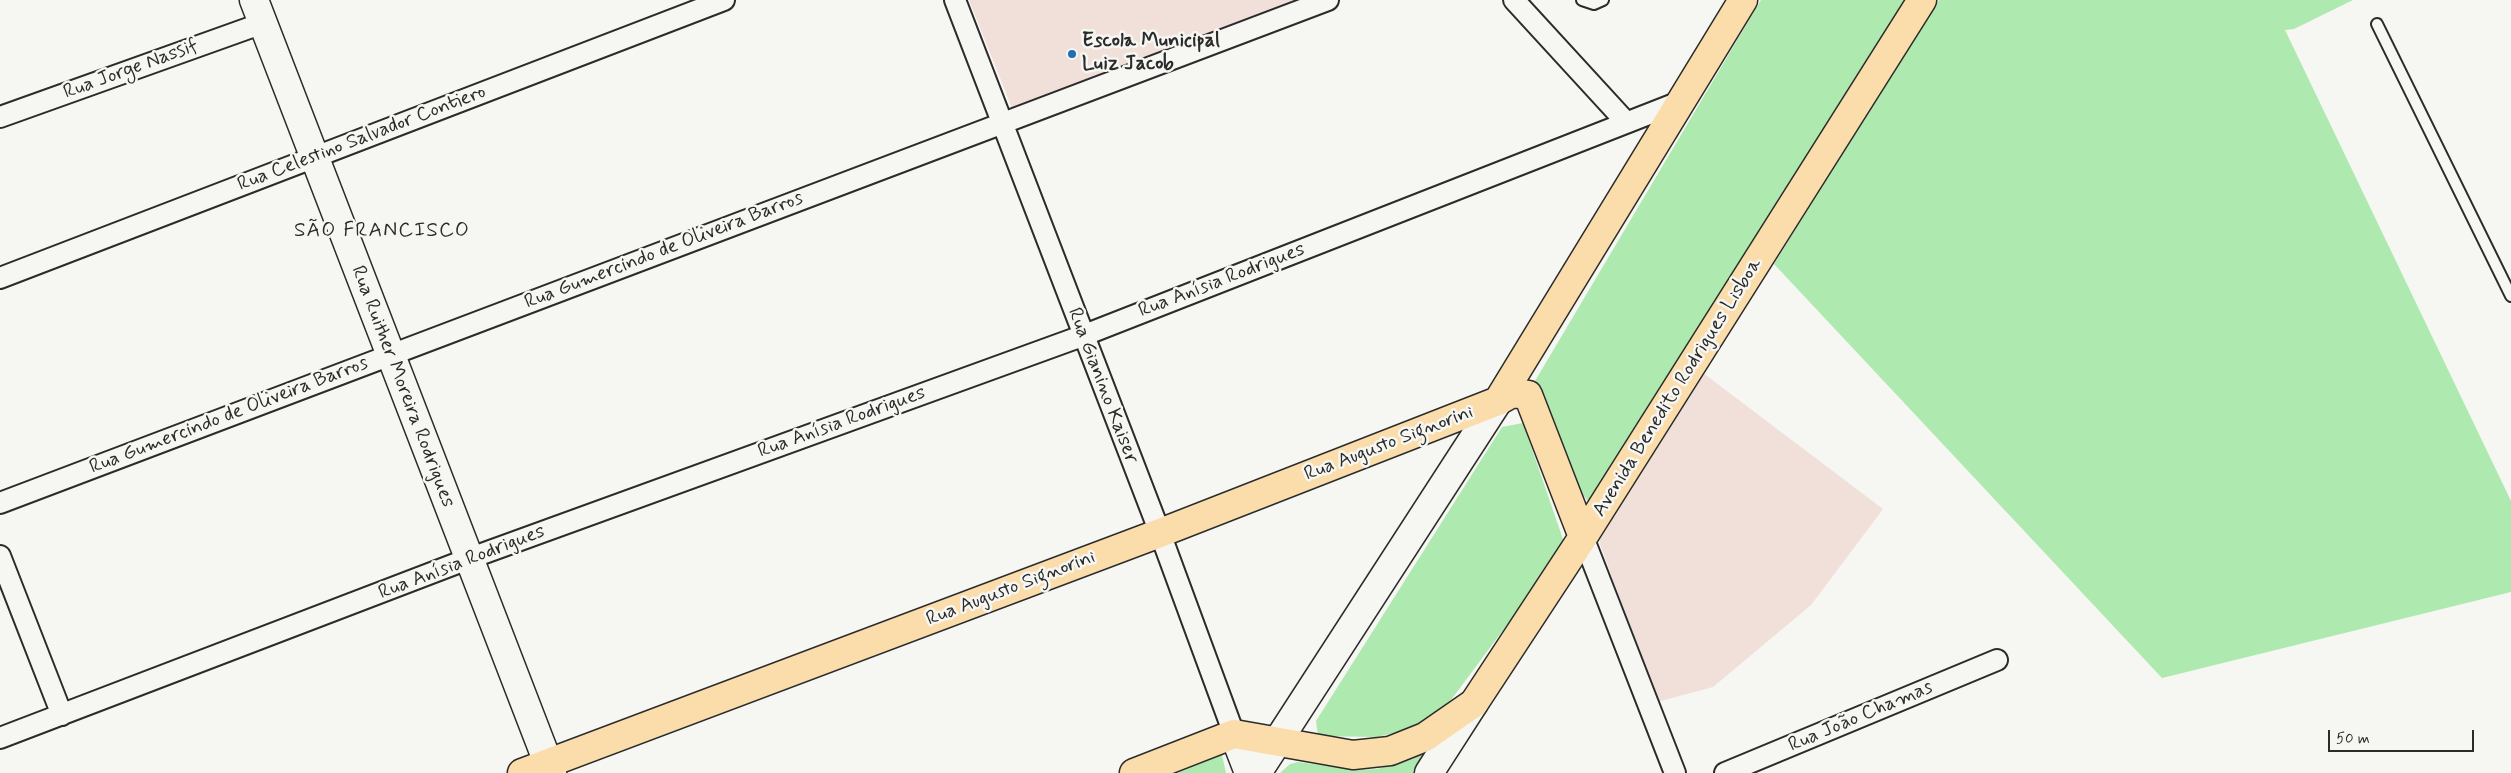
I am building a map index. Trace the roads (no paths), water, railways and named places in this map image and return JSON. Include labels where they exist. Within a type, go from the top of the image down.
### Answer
[{"type":"main road","points":[[1498,401],[1743,0]]},
{"type":"main road","name":"Avenida Benedito Rodrigues Lisboa","points":[[1474,703],[1584,537],[1922,0]]},
{"type":"main road","name":"Rua Augusto Signorini","points":[[522,773],[550,768],[1160,533],[1498,401],[1512,393],[1528,395],[1584,537]]},
{"type":"main road","points":[[1134,773],[1234,734],[1353,755],[1390,751],[1425,737],[1474,703]]},
{"type":"street","name":"Rua Celestino Salvador Contiero","points":[[0,278],[724,0]]},
{"type":"street","name":"Rua Gianino Kaiser","points":[[954,0],[1082,336],[1160,533],[1249,773]]},
{"type":"street","name":"Rua Gumercindo de Oliveira Barros","points":[[0,503],[1328,0]]},
{"type":"street","points":[[1514,0],[1626,122]]},
{"type":"street","name":"Rua Ruither Moreira Rodrigues","points":[[258,12],[550,768]]},
{"type":"street","name":"Rua Jorge Nassif","points":[[0,117],[258,12]]},
{"type":"street","name":"Rua Anísia Rodrigues","points":[[0,738],[468,559],[1082,336],[1682,101]]},
{"type":"street","points":[[1257,773],[1498,401]]},
{"type":"street","points":[[1584,537],[1675,773]]},
{"type":"street","points":[[0,556],[62,715]]},
{"type":"street","name":"Rua João Chamas","points":[[1725,773],[1997,660]]},
{"type":"street","name":"Avenida Benedito Rodrigues Lisboa","points":[[1429,773],[1474,703]]},
{"type":"lane","points":[[1582,0],[1594,4],[1603,0]]},
{"type":"lane","points":[[2377,24],[2511,296]]},
{"type":"place","name":"Escola Municipal Luiz Jacob","points":[[1072,54]]},
{"type":"district","name":"SÃO FRANCISCO","points":[[382,232]]}]
